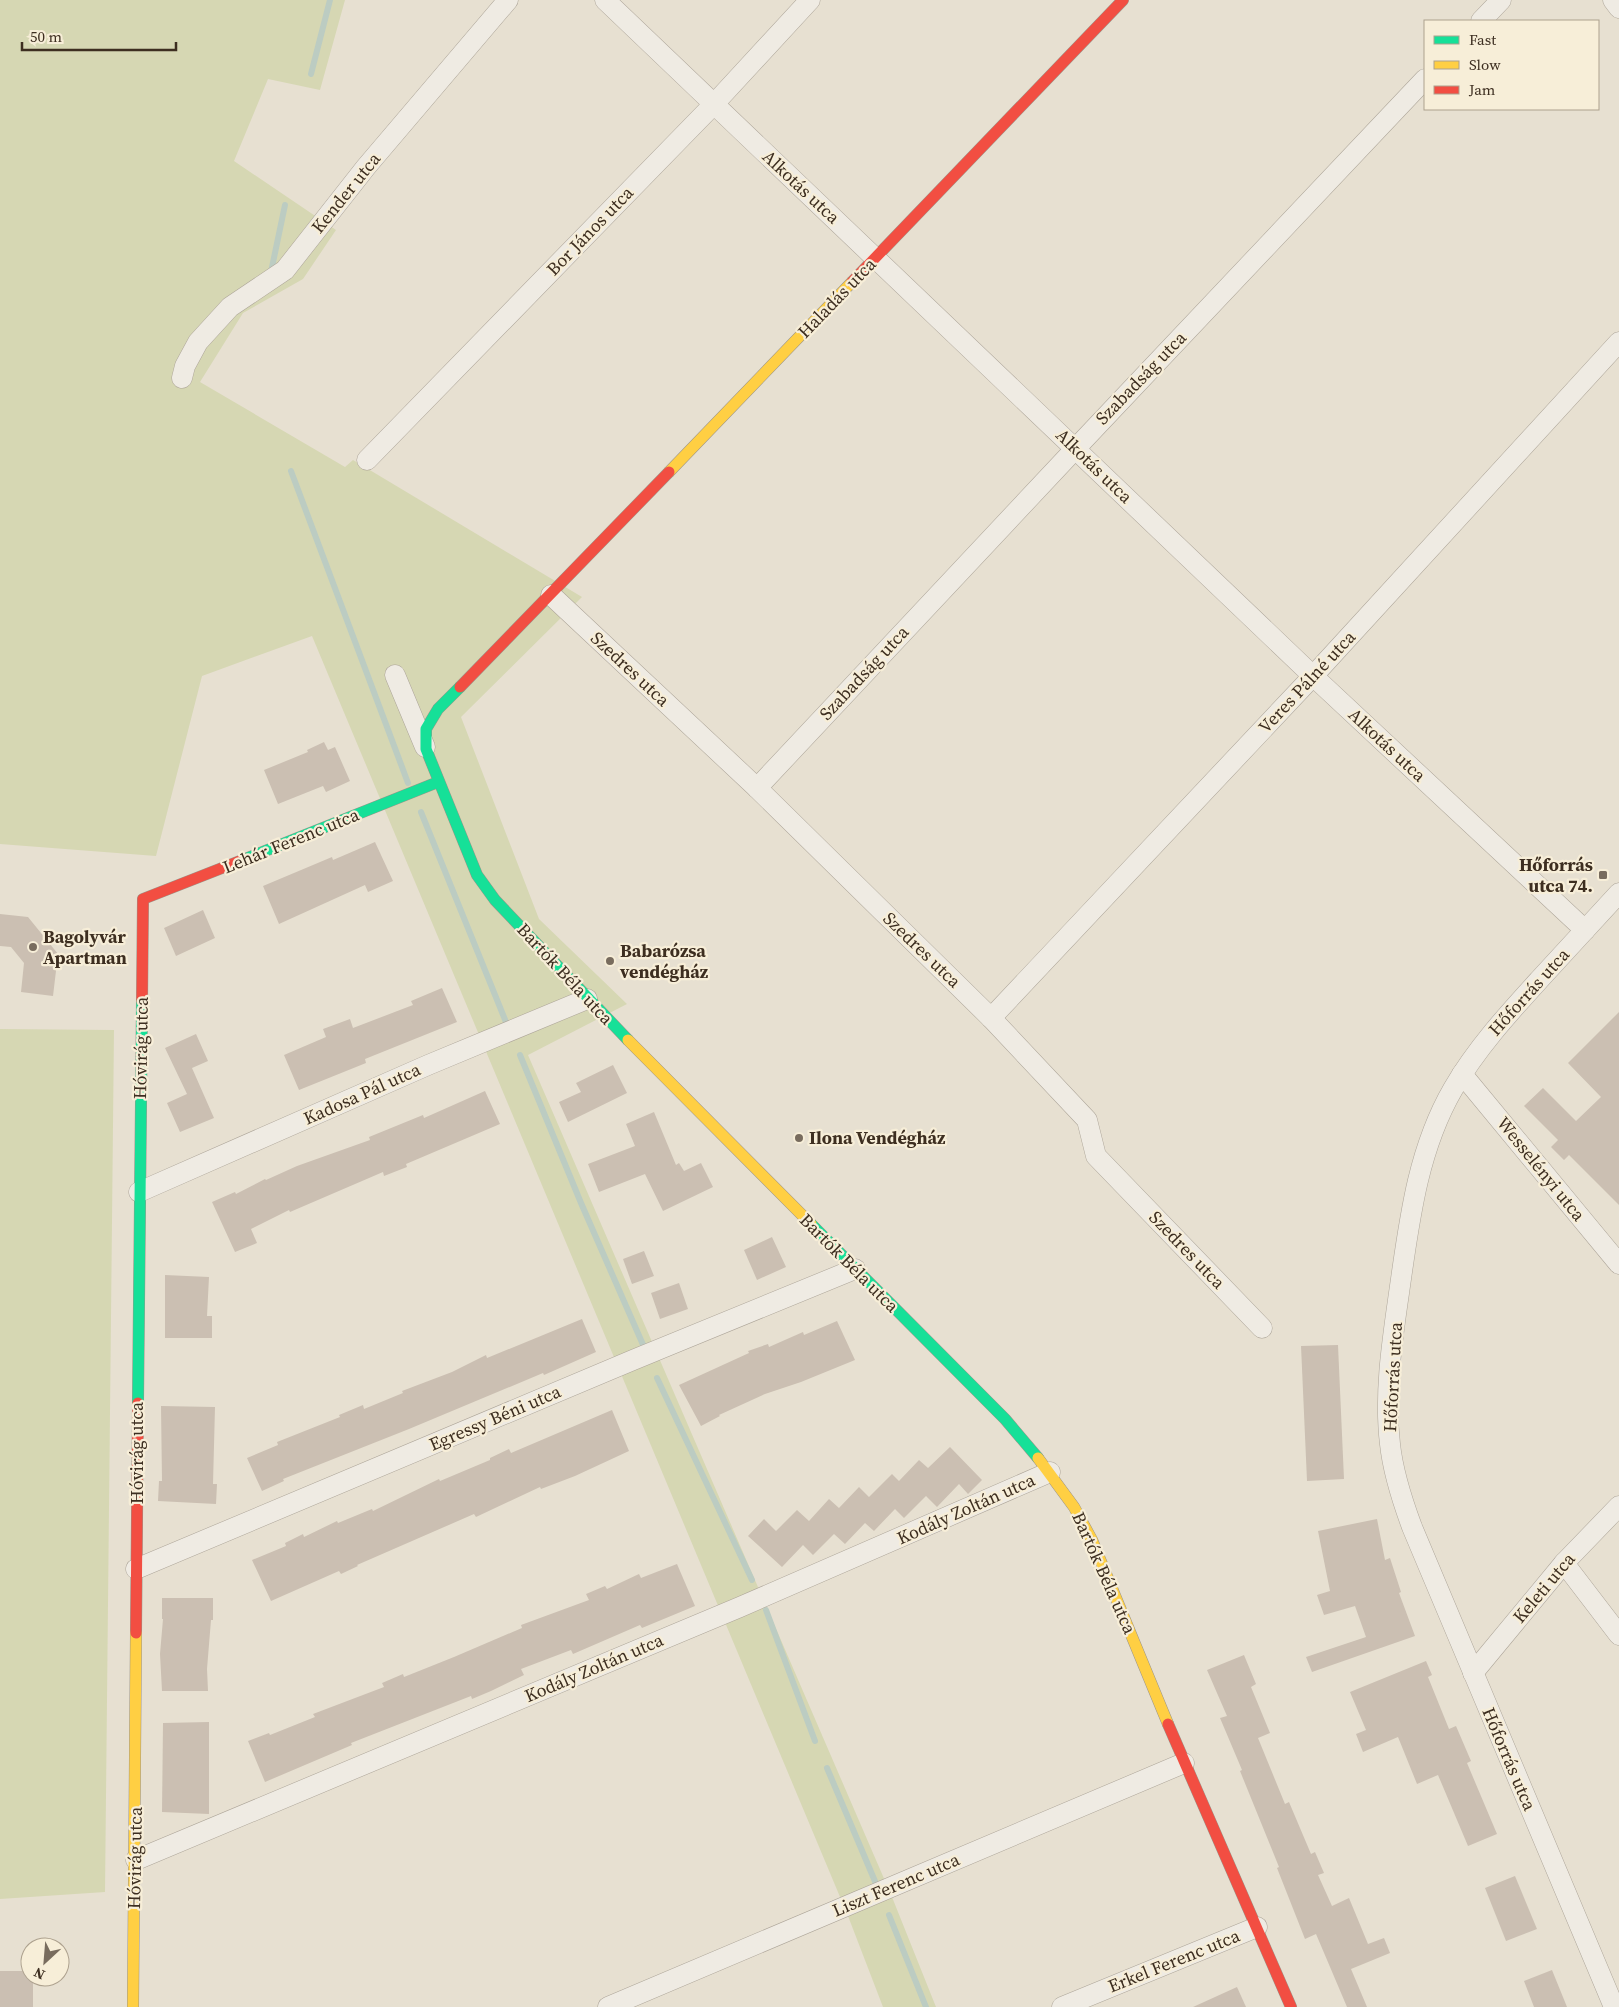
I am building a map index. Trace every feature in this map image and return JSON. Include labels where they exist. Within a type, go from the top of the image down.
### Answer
[{"type":"street","name":"Kender utca","points":[[182,378],[185,366],[198,342],[209,329],[230,307],[285,270],[366,167],[508,0]]},
{"type":"street","name":"Alkotás utca","points":[[605,0],[1313,676],[1585,930]]},
{"type":"street","name":"Bor János utca","points":[[367,460],[714,104],[810,0]]},
{"type":"street","name":"Haladás utca","points":[[551,595],[1123,0]]},
{"type":"street","points":[[1481,20],[1501,0]]},
{"type":"street","points":[[1613,0],[1619,8]]},
{"type":"street","name":"Szabadság utca","points":[[757,788],[1424,81]]},
{"type":"street","name":"Veres Pálné utca","points":[[992,1018],[1313,676],[1619,342]]},
{"type":"street","name":"Bartók Béla utca","points":[[551,595],[438,709],[426,729],[426,749],[477,875],[495,900],[587,999],[1005,1419],[1050,1472],[1074,1507],[1092,1540],[1184,1763],[1291,2007]]},
{"type":"street","name":"Szedres utca","points":[[551,595],[757,788],[992,1018],[1087,1120],[1096,1156],[1262,1328]]},
{"type":"street","points":[[395,675],[426,749]]},
{"type":"street","name":"Lehár Ferenc utca","points":[[143,900],[438,782]]},
{"type":"street","name":"Hőforrás utca","points":[[1614,2007],[1401,1498],[1389,1443],[1387,1408],[1394,1330],[1410,1218],[1419,1174],[1434,1129],[1452,1090],[1462,1074],[1501,1022],[1619,894]]},
{"type":"street","name":"Hóvirág utca","points":[[133,2007],[136,1860],[136,1569],[143,900]]},
{"type":"street","name":"Kadosa Pál utca","points":[[139,1192],[428,1065],[587,999]]},
{"type":"street","name":"Wesselényi utca","points":[[1462,1074],[1619,1264]]},
{"type":"street","name":"Egressy Béni utca","points":[[136,1569],[642,1356],[855,1269]]},
{"type":"street","name":"Kodály Zoltán utca","points":[[136,1860],[740,1607],[1050,1472]]},
{"type":"street","name":"Keleti utca","points":[[1473,1673],[1564,1563],[1619,1506]]},
{"type":"street","points":[[1564,1563],[1619,1635]]},
{"type":"street","name":"Liszt Ferenc utca","points":[[608,2007],[1184,1763]]},
{"type":"street","name":"Erkel Ferenc utca","points":[[1062,2007],[1257,1927]]},
{"type":"green space","points":[[0,0],[345,0],[320,90],[268,79],[234,161],[336,230],[303,279],[243,313],[200,382],[345,467],[353,460],[582,597],[461,717],[539,919],[627,1004],[528,1055],[892,1897],[936,2007],[883,2007],[848,1916],[312,636],[202,676],[156,856],[0,844]]},
{"type":"green space","points":[[0,1029],[114,1030],[105,1892],[0,1899]]},
{"type":"building","points":[[324,742],[328,750],[335,747],[350,781],[326,792],[323,786],[278,804],[264,770],[308,752],[307,750]]},
{"type":"building","points":[[375,842],[393,881],[368,892],[365,885],[279,924],[263,886],[332,857],[333,860]]},
{"type":"building","points":[[203,910],[215,938],[176,956],[164,928]]},
{"type":"building","points":[[0,914],[28,917],[58,954],[53,996],[21,992],[24,963],[11,947],[0,946]]},
{"type":"building","points":[[442,988],[457,1022],[365,1059],[366,1063],[299,1090],[284,1055],[326,1037],[323,1029],[350,1019],[353,1028],[413,1005],[411,1001]]},
{"type":"building","points":[[1619,1012],[1619,1205],[1569,1155],[1564,1160],[1551,1147],[1558,1140],[1524,1106],[1543,1088],[1576,1121],[1601,1097],[1568,1063]]},
{"type":"building","points":[[196,1034],[208,1061],[192,1068],[214,1118],[180,1132],[167,1103],[187,1094],[165,1048]]},
{"type":"building","points":[[613,1065],[627,1093],[568,1122],[559,1102],[581,1092],[576,1083]]},
{"type":"building","points":[[485,1091],[500,1124],[406,1164],[407,1167],[384,1176],[383,1172],[290,1212],[289,1210],[251,1229],[257,1243],[235,1252],[212,1202],[235,1192],[236,1194],[265,1179],[297,1166],[370,1140],[369,1137],[423,1115],[424,1118]]},
{"type":"building","points":[[654,1112],[676,1165],[679,1163],[684,1171],[701,1163],[713,1187],[663,1211],[645,1174],[599,1192],[588,1164],[635,1146],[626,1124]]},
{"type":"building","points":[[772,1237],[786,1267],[757,1280],[744,1250]]},
{"type":"building","points":[[644,1251],[654,1276],[632,1284],[623,1259]]},
{"type":"building","points":[[165,1275],[209,1277],[207,1316],[212,1316],[212,1338],[165,1338]]},
{"type":"building","points":[[679,1283],[688,1309],[660,1319],[651,1293]]},
{"type":"building","points":[[582,1319],[596,1352],[544,1375],[543,1373],[283,1479],[284,1481],[262,1491],[247,1458],[278,1445],[277,1442],[340,1417],[339,1415],[363,1405],[364,1409],[403,1393],[402,1391],[452,1372],[486,1355],[487,1358]]},
{"type":"building","points":[[837,1321],[855,1360],[765,1394],[719,1415],[701,1426],[679,1385],[749,1353],[748,1351],[768,1344],[769,1347],[803,1332],[804,1335]]},
{"type":"building","points":[[1338,1345],[1344,1479],[1307,1481],[1301,1346]]},
{"type":"building","points":[[161,1406],[215,1407],[213,1484],[217,1484],[216,1504],[158,1501],[159,1481],[162,1481]]},
{"type":"building","points":[[612,1410],[629,1451],[575,1476],[541,1489],[540,1487],[476,1517],[474,1514],[357,1565],[341,1574],[339,1571],[271,1601],[252,1560],[286,1546],[285,1543],[303,1534],[304,1537],[337,1521],[338,1523],[372,1509],[373,1511],[439,1479],[440,1481],[490,1460],[490,1458],[509,1449],[511,1453]]},
{"type":"building","points":[[950,1447],[982,1480],[968,1494],[959,1484],[937,1507],[926,1496],[904,1518],[895,1509],[874,1531],[865,1523],[845,1544],[834,1534],[813,1555],[803,1545],[782,1567],[748,1536],[764,1519],[776,1531],[797,1510],[809,1521],[829,1499],[839,1508],[859,1487],[869,1497],[892,1474],[899,1481],[919,1460],[928,1468]]},
{"type":"building","points":[[1377,1519],[1385,1560],[1390,1558],[1401,1592],[1399,1593],[1415,1636],[1312,1672],[1306,1657],[1366,1637],[1355,1606],[1324,1615],[1317,1595],[1330,1591],[1318,1531]]},
{"type":"building","points":[[677,1564],[695,1606],[642,1628],[640,1625],[573,1654],[571,1650],[521,1669],[524,1675],[491,1691],[472,1699],[471,1696],[351,1743],[352,1745],[265,1782],[248,1741],[269,1733],[270,1735],[315,1717],[313,1714],[384,1687],[382,1683],[403,1674],[404,1677],[522,1628],[521,1625],[589,1600],[586,1594],[605,1586],[607,1589],[639,1574],[641,1578]]},
{"type":"building","points":[[162,1598],[213,1598],[213,1620],[211,1620],[207,1669],[208,1691],[162,1691],[160,1654],[163,1619]]},
{"type":"building","points":[[1244,1655],[1256,1684],[1251,1687],[1270,1733],[1258,1738],[1285,1804],[1289,1802],[1311,1854],[1315,1852],[1324,1873],[1318,1875],[1332,1906],[1349,1898],[1368,1944],[1384,1938],[1390,1953],[1351,1969],[1367,2007],[1347,2007],[1316,1934],[1305,1939],[1277,1868],[1279,1867],[1240,1771],[1242,1770],[1220,1718],[1227,1716],[1207,1670]]},
{"type":"building","points":[[1426,1661],[1432,1675],[1428,1677],[1449,1729],[1456,1726],[1471,1761],[1467,1763],[1497,1834],[1468,1846],[1438,1775],[1417,1784],[1398,1737],[1363,1752],[1356,1734],[1366,1730],[1350,1692]]},
{"type":"building","points":[[209,1722],[209,1814],[162,1812],[163,1723]]},
{"type":"building","points":[[1515,1876],[1537,1929],[1506,1941],[1485,1888]]},
{"type":"building","points":[[1552,1970],[1567,2007],[1534,2007],[1524,1981]]},
{"type":"building","points":[[0,1971],[20,1971],[20,1987],[33,1987],[33,2007],[0,2007]]},
{"type":"building","points":[[1237,1987],[1246,2007],[1193,2007]]},
{"type":"waterway","points":[[311,74],[330,0]]},
{"type":"waterway","points":[[271,272],[285,205]]},
{"type":"waterway","points":[[291,471],[408,783]]},
{"type":"waterway","points":[[421,812],[508,1027]]},
{"type":"waterway","points":[[520,1055],[581,1203],[644,1347]]},
{"type":"waterway","points":[[657,1378],[752,1580]]},
{"type":"waterway","points":[[766,1610],[815,1741]]},
{"type":"waterway","points":[[827,1768],[877,1886]]},
{"type":"waterway","points":[[889,1915],[926,2007]]},
{"type":"traffic: fast","points":[[460,687],[438,709],[426,729],[426,749],[477,875],[495,900],[628,1040]]},
{"type":"traffic: fast","points":[[245,859],[438,782]]},
{"type":"traffic: fast","points":[[138,1403],[142,1001]]},
{"type":"traffic: fast","points":[[811,1224],[1005,1419],[1038,1458]]},
{"type":"traffic: slow","points":[[669,472],[852,282]]},
{"type":"traffic: slow","points":[[628,1040],[811,1224]]},
{"type":"traffic: slow","points":[[1038,1458],[1074,1507],[1092,1540],[1168,1724]]},
{"type":"traffic: slow","points":[[133,2007],[136,1633]]},
{"type":"traffic: jam","points":[[852,282],[1123,0]]},
{"type":"traffic: jam","points":[[460,687],[669,472]]},
{"type":"traffic: jam","points":[[142,1001],[143,899],[245,859]]},
{"type":"traffic: jam","points":[[136,1633],[138,1403]]},
{"type":"traffic: jam","points":[[1168,1724],[1291,2007]]},
{"type":"place","name":"Hőforrás utca 74.","points":[[1603,875]]},
{"type":"place","name":"Bagolyvár Apartman","points":[[33,947]]},
{"type":"place","name":"Babarózsa vendégház","points":[[610,961]]},
{"type":"place","name":"Ilona Vendégház","points":[[799,1138]]}]
